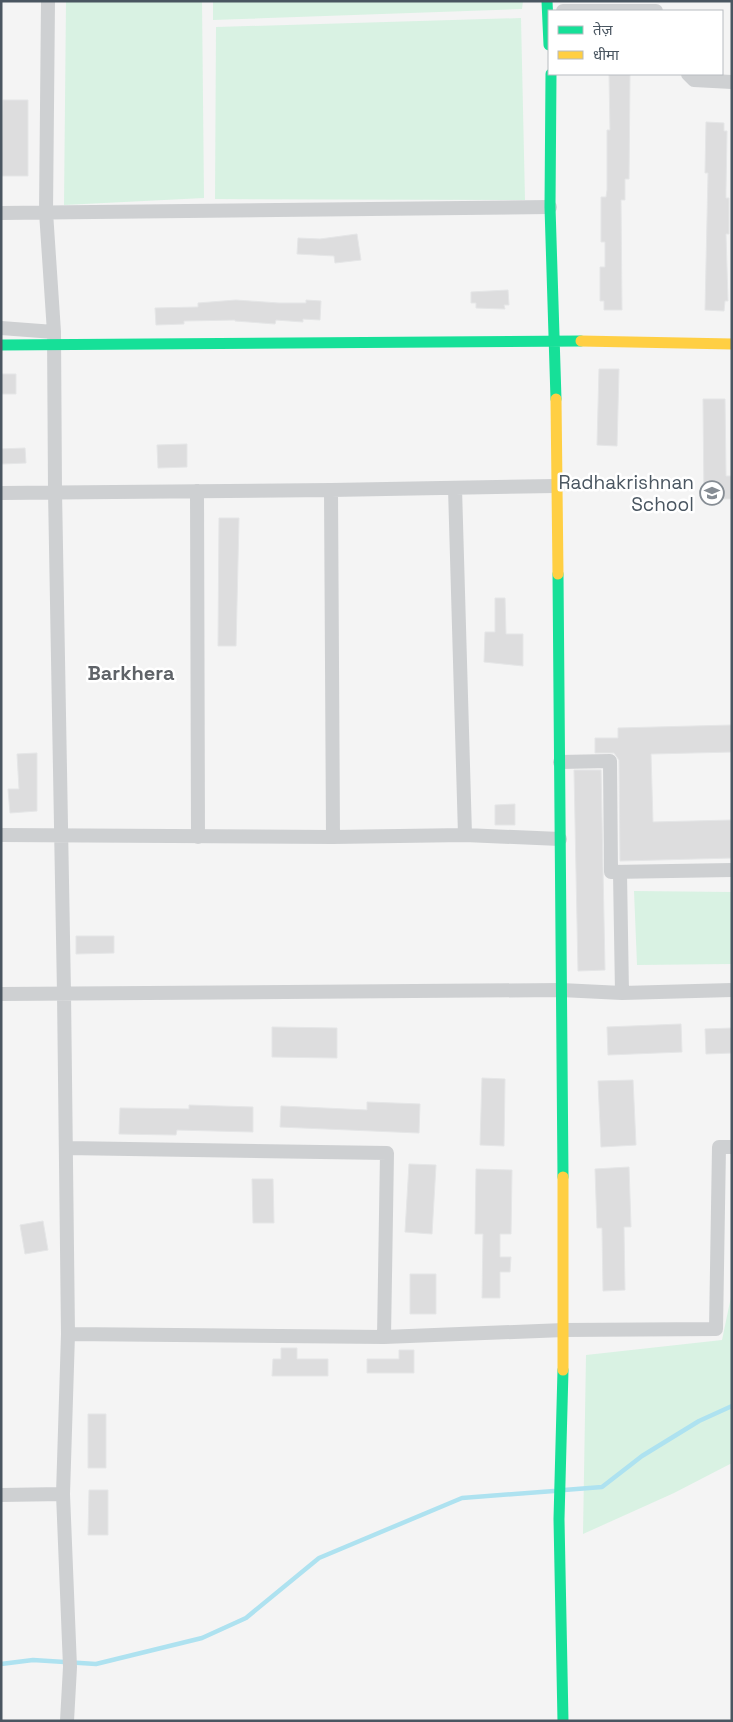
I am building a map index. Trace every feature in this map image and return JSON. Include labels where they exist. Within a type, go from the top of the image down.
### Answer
[{"type":"main road","points":[[551,75],[550,207],[555,340],[560,762],[564,1330],[559,1519],[563,1721]]},
{"type":"main road","points":[[1,345],[54,339],[555,340],[732,344]]},
{"type":"street","points":[[48,1],[46,212],[54,339],[54,491],[62,836],[66,1148],[68,1334],[63,1494],[70,1667],[67,1721]]},
{"type":"street","points":[[689,75],[694,80],[732,82]]},
{"type":"street","points":[[1,213],[550,207]]},
{"type":"street","points":[[1,328],[54,339]]},
{"type":"street","points":[[1,493],[556,486]]},
{"type":"street","points":[[456,488],[465,835]]},
{"type":"street","points":[[331,490],[333,837]]},
{"type":"street","points":[[197,491],[198,837]]},
{"type":"street","points":[[560,762],[610,761],[610,872],[732,870]]},
{"type":"street","points":[[1,835],[333,837],[465,835],[560,839]]},
{"type":"street","points":[[620,873],[622,993]]},
{"type":"street","points":[[1,994],[561,990],[622,993],[732,990]]},
{"type":"street","points":[[68,1334],[384,1337],[564,1330],[716,1329],[719,1147],[732,1147]]},
{"type":"street","points":[[66,1148],[387,1153],[384,1337]]},
{"type":"street","points":[[1,1495],[63,1494]]},
{"type":"green space","points":[[66,1],[202,1],[204,198],[64,205]]},
{"type":"green space","points":[[213,1],[523,1],[522,9],[213,20]]},
{"type":"green space","points":[[521,18],[525,200],[215,199],[216,27]]},
{"type":"green space","points":[[634,891],[732,892],[732,964],[637,965]]},
{"type":"green space","points":[[732,1292],[732,1463],[674,1493],[583,1534],[586,1355],[722,1340]]},
{"type":"building","points":[[609,75],[630,75],[629,179],[625,179],[625,200],[621,200],[622,310],[604,310],[604,301],[600,301],[600,267],[605,267],[605,242],[601,242],[601,197],[606,197],[607,190],[607,130],[610,130]]},
{"type":"building","points":[[3,100],[28,100],[28,176],[1,176]]},
{"type":"building","points":[[706,122],[724,123],[724,131],[727,131],[726,198],[729,198],[729,234],[726,234],[728,301],[725,301],[724,311],[705,310],[708,173],[705,173]]},
{"type":"building","points":[[357,234],[361,260],[335,263],[334,256],[297,254],[298,238],[320,239]]},
{"type":"building","points":[[508,290],[509,305],[504,305],[505,309],[476,308],[476,303],[471,303],[471,292]]},
{"type":"building","points":[[236,300],[279,303],[306,303],[306,300],[321,301],[320,320],[303,319],[303,322],[276,320],[275,324],[235,320],[184,321],[184,324],[156,325],[155,308],[198,307],[198,303]]},
{"type":"building","points":[[599,369],[619,369],[617,446],[597,445]]},
{"type":"building","points":[[1,374],[16,374],[16,394],[1,394]]},
{"type":"building","points":[[703,399],[725,399],[726,476],[732,476],[732,499],[704,499]]},
{"type":"building","points":[[187,444],[187,467],[158,468],[157,445]]},
{"type":"building","points":[[25,448],[26,463],[1,464],[1,449]]},
{"type":"building","points":[[219,518],[239,518],[236,646],[218,646]]},
{"type":"building","points":[[495,598],[505,598],[506,634],[523,634],[523,666],[484,662],[485,632],[495,632]]},
{"type":"building","points":[[732,725],[732,752],[651,754],[653,822],[732,820],[732,858],[620,861],[619,760],[614,753],[595,753],[595,738],[618,738],[618,728]]},
{"type":"building","points":[[37,753],[37,811],[10,813],[8,789],[19,789],[17,754]]},
{"type":"building","points":[[574,770],[601,770],[605,970],[578,971]]},
{"type":"building","points":[[515,804],[515,825],[495,825],[495,805]]},
{"type":"building","points":[[76,936],[114,936],[114,953],[76,954]]},
{"type":"building","points":[[681,1024],[682,1052],[608,1055],[607,1027]]},
{"type":"building","points":[[272,1027],[337,1028],[337,1058],[272,1057]]},
{"type":"building","points":[[732,1028],[732,1053],[706,1054],[705,1029]]},
{"type":"building","points":[[482,1078],[505,1079],[504,1146],[480,1145]]},
{"type":"building","points":[[633,1080],[636,1145],[601,1147],[598,1081]]},
{"type":"building","points":[[367,1102],[420,1104],[419,1133],[280,1127],[281,1106],[367,1110]]},
{"type":"building","points":[[189,1105],[253,1107],[253,1132],[177,1130],[176,1135],[119,1134],[120,1108],[189,1109]]},
{"type":"building","points":[[409,1164],[436,1165],[432,1234],[405,1232]]},
{"type":"building","points":[[629,1167],[631,1227],[624,1227],[625,1290],[603,1291],[602,1228],[597,1228],[595,1169]]},
{"type":"building","points":[[476,1169],[512,1170],[511,1234],[500,1234],[500,1257],[511,1257],[510,1272],[500,1272],[500,1298],[482,1298],[483,1234],[475,1234]]},
{"type":"building","points":[[252,1179],[273,1179],[274,1223],[253,1223]]},
{"type":"building","points":[[43,1221],[48,1250],[25,1254],[20,1225]]},
{"type":"building","points":[[410,1274],[436,1274],[436,1314],[410,1314]]},
{"type":"building","points":[[281,1348],[297,1348],[297,1359],[328,1359],[328,1376],[272,1376],[273,1359],[281,1359]]},
{"type":"building","points":[[399,1350],[414,1350],[414,1373],[367,1373],[367,1359],[399,1359]]},
{"type":"building","points":[[88,1414],[106,1414],[106,1468],[88,1468]]},
{"type":"building","points":[[89,1490],[108,1490],[108,1535],[88,1535]]},
{"type":"waterway","points":[[564,1490],[602,1487],[642,1456],[699,1421],[732,1406]]},
{"type":"waterway","points":[[1,1664],[33,1660],[96,1664],[202,1638],[246,1618],[319,1558],[462,1498],[554,1491]]},
{"type":"traffic: fast","points":[[547,1],[548,23]]},
{"type":"traffic: fast","points":[[551,75],[550,207],[556,399]]},
{"type":"traffic: fast","points":[[1,345],[581,341]]},
{"type":"traffic: fast","points":[[558,574],[563,1177]]},
{"type":"traffic: fast","points":[[563,1370],[559,1519],[563,1721]]},
{"type":"traffic: slow","points":[[581,341],[732,344]]},
{"type":"traffic: slow","points":[[556,399],[558,574]]},
{"type":"traffic: slow","points":[[563,1177],[563,1370]]},
{"type":"place","name":"Radhakrishnan School","points":[[712,493]]},
{"type":"district","name":"Barkhera","points":[[131,673]]}]
